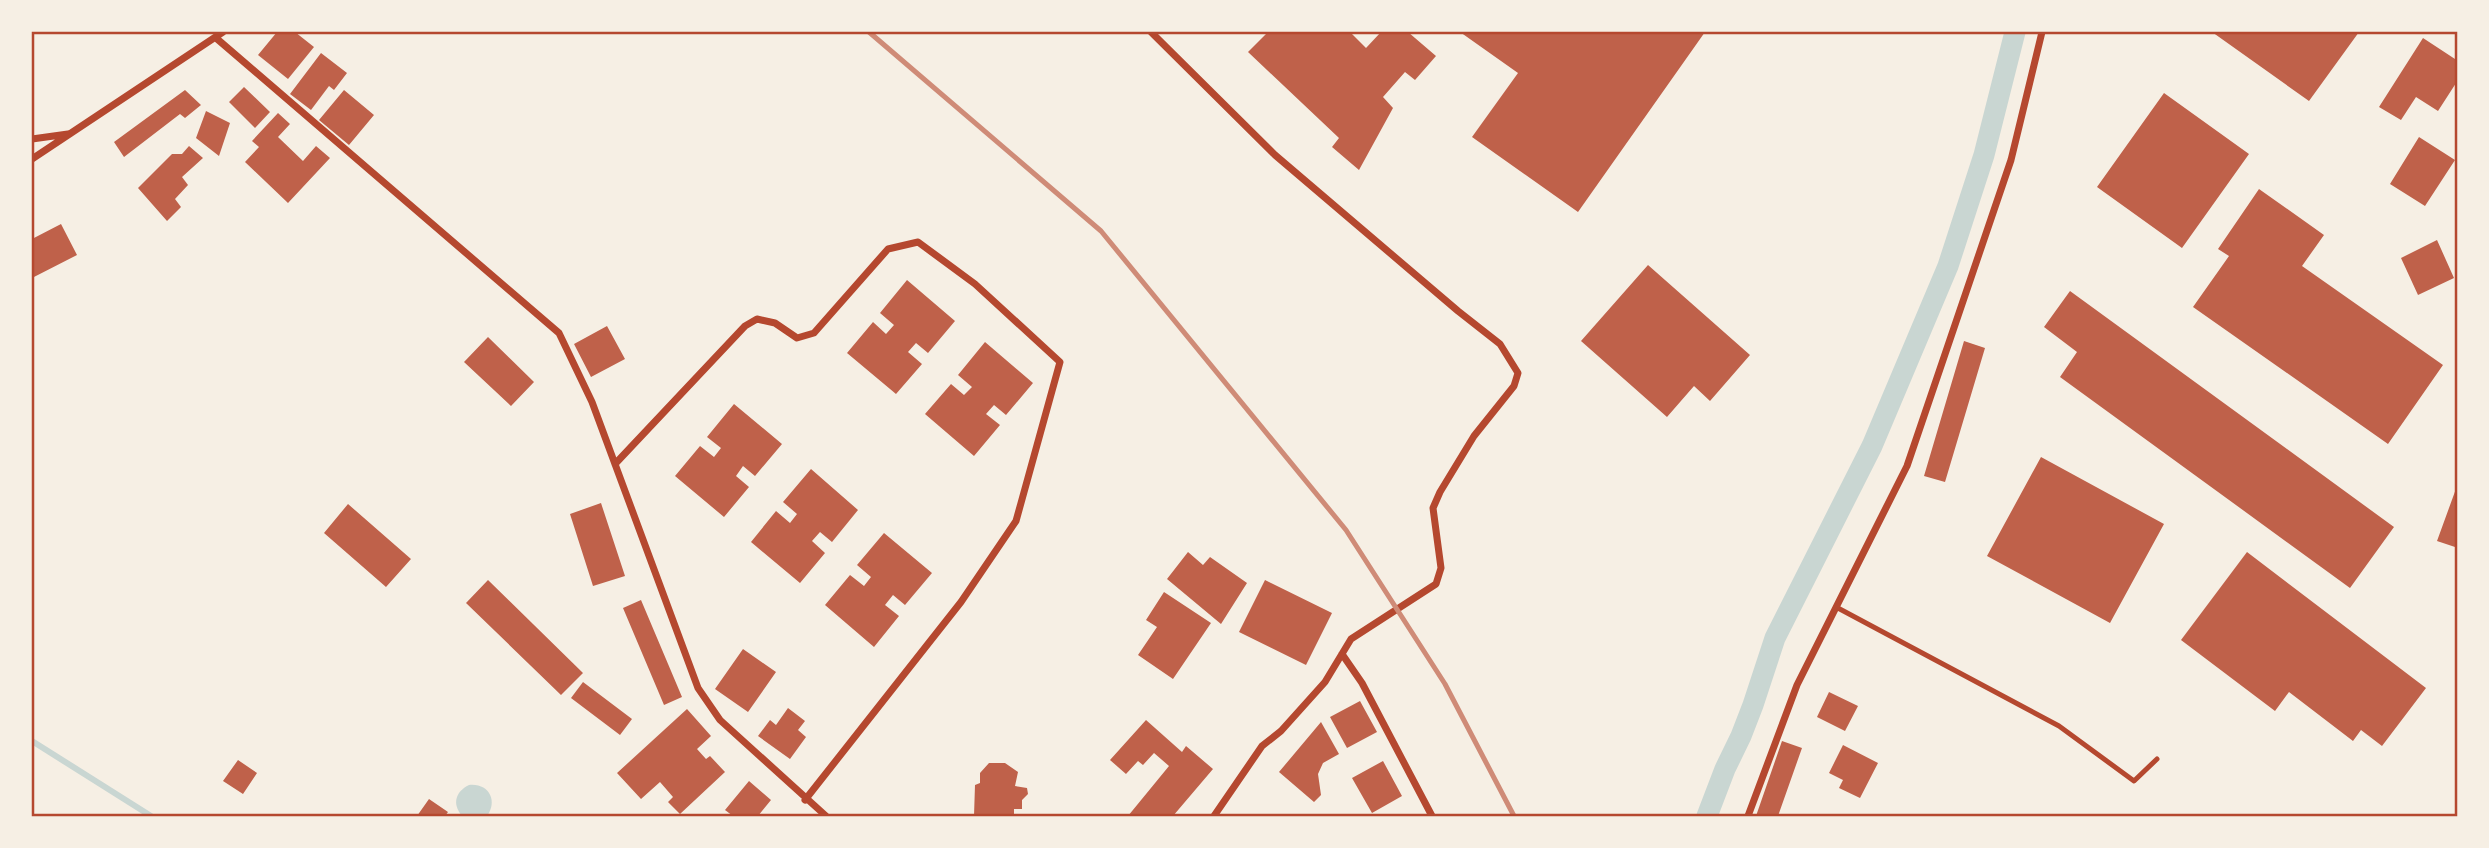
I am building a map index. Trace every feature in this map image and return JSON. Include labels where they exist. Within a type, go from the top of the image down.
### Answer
[{"type":"street","points":[[32,159],[223,32]]},
{"type":"street","points":[[1151,32],[1275,156],[1500,344],[1518,373],[1514,386],[1474,436],[1433,508],[1441,568],[1436,584],[1351,639],[1325,682],[1282,731],[1262,746],[1214,817]]},
{"type":"street","points":[[1748,817],[1797,685],[1907,466],[2011,160],[2042,32]]},
{"type":"street","points":[[216,38],[559,333],[592,402],[698,688],[720,720],[826,817]]},
{"type":"street","points":[[32,139],[72,133]]},
{"type":"street","points":[[615,464],[745,326],[757,319],[775,323],[797,338],[814,333],[888,249],[908,244],[918,242],[975,284],[1060,362],[1016,521],[961,602],[805,800]]},
{"type":"street","points":[[1342,654],[1362,682],[1432,817]]},
{"type":"lane","points":[[1836,607],[2059,726],[2134,781],[2157,759]]},
{"type":"shaded area","points":[[469,785],[482,787],[490,794],[492,805],[487,816],[462,816],[459,812],[456,803],[458,795]]},
{"type":"building","points":[[277,32],[295,32],[314,47],[288,79],[258,55]]},
{"type":"building","points":[[1268,32],[1350,32],[1366,48],[1381,32],[1408,32],[1436,56],[1415,80],[1405,72],[1383,97],[1393,108],[1359,170],[1332,147],[1339,138],[1248,52]]},
{"type":"building","points":[[1460,32],[1705,32],[1578,212],[1472,137],[1518,73]]},
{"type":"building","points":[[2212,32],[2359,32],[2309,101]]},
{"type":"building","points":[[2423,38],[2455,59],[2458,55],[2458,80],[2438,111],[2416,97],[2401,120],[2379,107]]},
{"type":"building","points":[[321,53],[347,73],[334,90],[329,86],[311,110],[290,94]]},
{"type":"building","points":[[244,87],[270,112],[255,128],[229,102]]},
{"type":"building","points":[[185,90],[201,105],[185,118],[180,114],[124,157],[114,142]]},
{"type":"building","points":[[344,90],[374,115],[349,145],[319,120]]},
{"type":"building","points":[[2164,93],[2249,154],[2182,248],[2097,187]]},
{"type":"building","points":[[206,111],[230,123],[219,156],[196,138]]},
{"type":"building","points":[[278,113],[290,124],[278,137],[303,161],[316,146],[330,158],[288,203],[245,162],[259,147],[252,141]]},
{"type":"building","points":[[2419,137],[2455,160],[2425,206],[2390,184]]},
{"type":"building","points":[[189,146],[203,158],[182,177],[188,185],[175,199],[181,207],[167,221],[138,188],[172,154],[182,154]]},
{"type":"building","points":[[2259,189],[2324,235],[2302,266],[2443,365],[2388,444],[2193,307],[2229,256],[2218,249]]},
{"type":"building","points":[[61,224],[77,255],[32,278],[32,239]]},
{"type":"building","points":[[2437,240],[2454,278],[2418,295],[2401,258]]},
{"type":"building","points":[[1648,265],[1750,355],[1710,401],[1694,386],[1667,417],[1581,341]]},
{"type":"building","points":[[907,280],[955,321],[928,353],[916,343],[908,352],[922,364],[896,394],[847,353],[873,322],[886,334],[894,325],[880,313]]},
{"type":"building","points":[[2070,291],[2394,527],[2350,588],[2060,377],[2077,352],[2044,327]]},
{"type":"building","points":[[607,326],[625,359],[591,377],[574,344]]},
{"type":"building","points":[[488,337],[534,382],[511,406],[464,362]]},
{"type":"building","points":[[1964,341],[1985,348],[1945,482],[1924,476]]},
{"type":"building","points":[[985,342],[1033,383],[1006,415],[994,405],[986,414],[1000,425],[974,456],[925,414],[951,384],[964,395],[972,387],[958,375]]},
{"type":"building","points":[[734,404],[782,444],[755,476],[743,466],[736,476],[749,487],[724,517],[675,476],[700,446],[714,457],[721,448],[707,437]]},
{"type":"building","points":[[2041,457],[2164,524],[2110,623],[1987,556]]},
{"type":"building","points":[[811,469],[858,510],[832,542],[820,532],[812,541],[825,553],[800,583],[751,542],[776,511],[790,523],[797,514],[783,502]]},
{"type":"building","points":[[2458,486],[2458,548],[2437,541]]},
{"type":"building","points":[[601,503],[625,576],[593,586],[570,514]]},
{"type":"building","points":[[348,504],[411,559],[386,587],[324,533]]},
{"type":"building","points":[[884,533],[932,573],[905,605],[893,595],[885,605],[899,616],[874,647],[825,605],[850,575],[864,586],[871,577],[857,565]]},
{"type":"building","points":[[1188,552],[1203,565],[1210,557],[1247,583],[1221,624],[1167,579]]},
{"type":"building","points":[[2247,552],[2426,688],[2382,746],[2361,730],[2353,741],[2289,692],[2275,711],[2181,640]]},
{"type":"building","points":[[488,580],[583,673],[561,695],[466,603]]},
{"type":"building","points":[[1265,580],[1332,613],[1306,665],[1239,632]]},
{"type":"building","points":[[1164,592],[1211,623],[1173,679],[1138,655],[1157,627],[1146,620]]},
{"type":"building","points":[[641,600],[682,697],[664,705],[623,608]]},
{"type":"building","points":[[743,649],[776,672],[748,712],[715,689]]},
{"type":"building","points":[[583,682],[632,719],[620,735],[571,698]]},
{"type":"building","points":[[1829,692],[1858,706],[1845,731],[1817,717]]},
{"type":"building","points":[[1360,701],[1377,732],[1347,748],[1330,717]]},
{"type":"building","points":[[788,708],[805,721],[798,730],[806,737],[790,759],[758,736],[770,720],[776,725]]},
{"type":"building","points":[[687,709],[711,736],[697,749],[706,759],[710,756],[725,772],[680,814],[668,802],[673,797],[660,782],[641,799],[617,773]]},
{"type":"building","points":[[1146,720],[1182,752],[1186,746],[1213,769],[1173,816],[1128,816],[1169,766],[1154,753],[1143,765],[1138,761],[1126,774],[1110,760]]},
{"type":"building","points":[[1321,722],[1339,754],[1323,763],[1318,774],[1321,795],[1314,802],[1279,772]]},
{"type":"building","points":[[1782,741],[1802,748],[1778,816],[1756,816]]},
{"type":"building","points":[[1843,745],[1878,763],[1860,798],[1839,788],[1843,780],[1829,773]]},
{"type":"building","points":[[238,760],[257,773],[243,794],[223,781]]},
{"type":"building","points":[[1383,761],[1402,796],[1372,813],[1352,778]]},
{"type":"building","points":[[989,763],[1005,763],[1018,772],[1015,786],[1027,788],[1028,794],[1022,800],[1022,809],[1014,809],[1014,816],[974,816],[975,785],[980,783],[980,773]]},
{"type":"building","points":[[749,781],[771,800],[758,816],[733,816],[725,810]]},
{"type":"building","points":[[429,799],[448,812],[445,816],[417,816]]},
{"type":"waterway","points":[[1707,816],[1753,705],[1775,638],[1872,446],[1948,266],[1984,155],[2015,32]]},
{"type":"waterway","points":[[32,741],[151,816]]},
{"type":"railway","points":[[869,32],[1101,231],[1346,530],[1445,684],[1514,816]]}]
